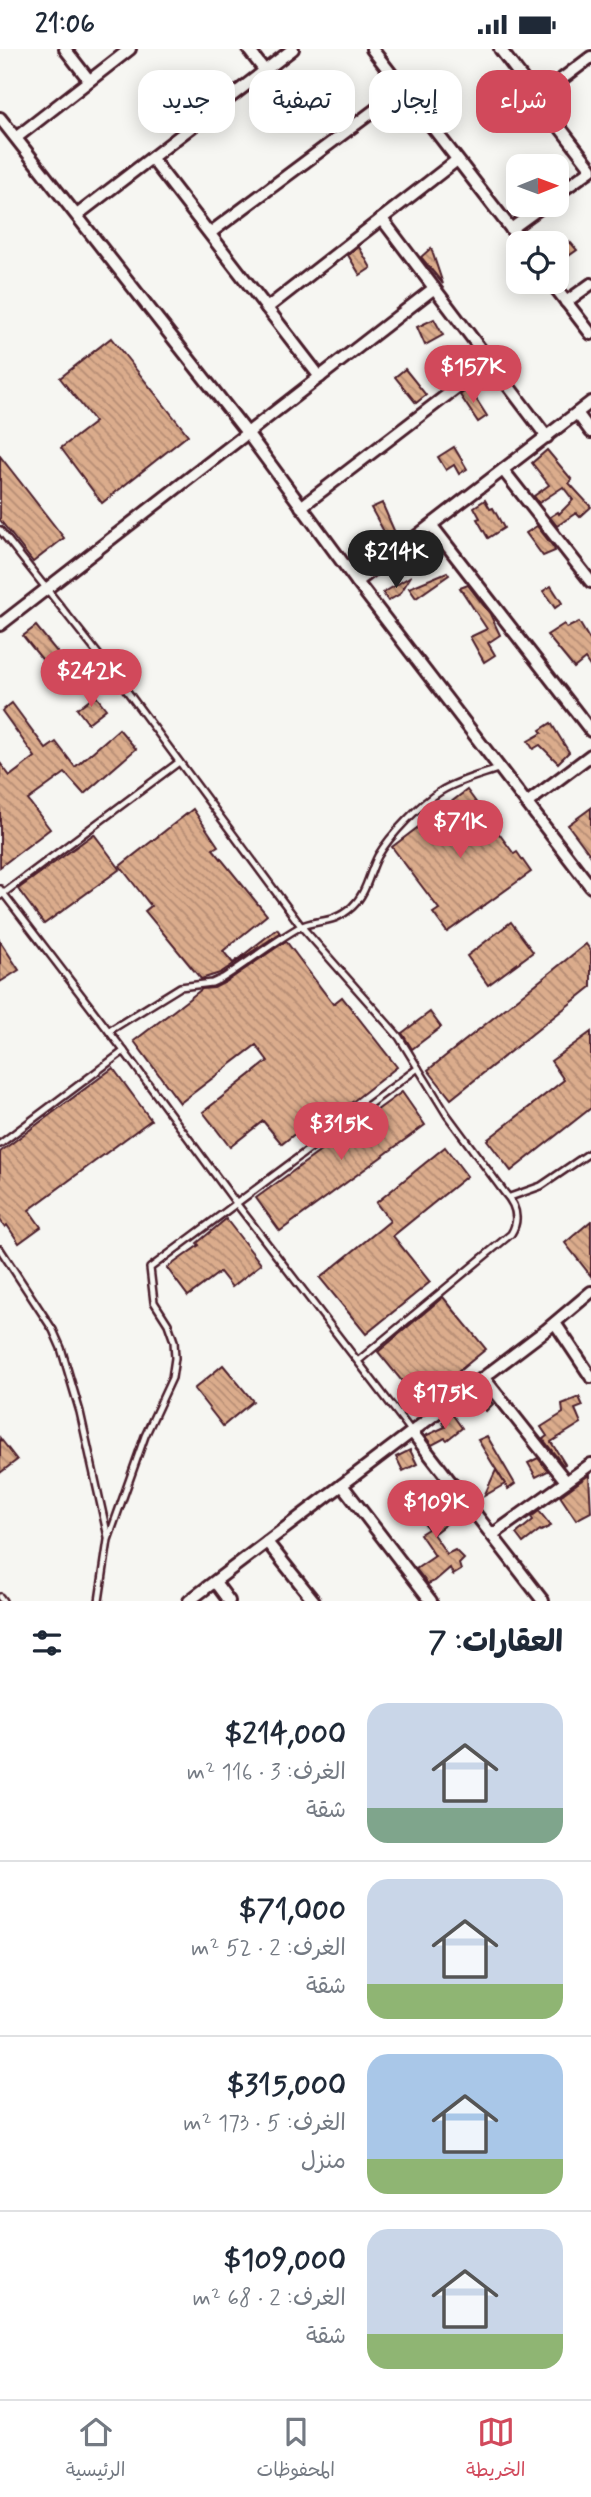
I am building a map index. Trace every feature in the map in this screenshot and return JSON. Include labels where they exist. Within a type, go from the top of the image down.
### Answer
[{"type":"street","points":[[65,49],[89,81]]},
{"type":"street","points":[[17,137],[130,49]]},
{"type":"street","points":[[248,49],[264,70]]},
{"type":"street","points":[[266,70],[292,49]]},
{"type":"street","points":[[372,49],[388,70]]},
{"type":"street","points":[[500,49],[517,70]]},
{"type":"street","points":[[571,72],[591,57]]},
{"type":"street","points":[[77,215],[249,83]]},
{"type":"street","points":[[210,233],[369,114]]},
{"type":"street","points":[[0,118],[248,434],[357,582],[591,887]]},
{"type":"street","points":[[436,133],[511,229],[528,217]]},
{"type":"street","points":[[564,133],[591,169],[569,185]]},
{"type":"street","points":[[152,159],[320,377]]},
{"type":"street","points":[[267,308],[457,160]]},
{"type":"street","points":[[382,219],[547,437]]},
{"type":"street","points":[[566,302],[591,284]]},
{"type":"street","points":[[0,625],[433,289]]},
{"type":"street","points":[[560,294],[591,334]]},
{"type":"street","points":[[301,507],[489,362]]},
{"type":"street","points":[[357,582],[591,402]]},
{"type":"street","points":[[577,413],[591,432]]},
{"type":"street","points":[[503,470],[591,582]]},
{"type":"street","points":[[432,526],[591,731]]},
{"type":"street","points":[[527,803],[591,755]]},
{"type":"street","points":[[189,1601],[484,1378],[591,1292]]},
{"type":"street","points":[[555,1323],[591,1377]]},
{"type":"street","points":[[484,1378],[565,1481]]},
{"type":"street","points":[[412,1432],[542,1601]]},
{"type":"street","points":[[492,1535],[591,1464]]},
{"type":"street","points":[[342,1485],[431,1601]]},
{"type":"street","points":[[267,1542],[314,1601]]},
{"type":"street","points":[[215,1582],[229,1601]]},
{"type":"lane","points":[[0,530],[179,761],[301,926],[399,1037],[460,1132],[510,1197],[517,1218],[511,1234],[358,1361]]},
{"type":"lane","points":[[179,761],[1,893],[109,1031],[236,1203],[412,1432]]},
{"type":"lane","points":[[109,1031],[180,988],[212,983],[223,978],[301,926],[333,920],[351,908],[367,886],[379,853],[440,791],[501,768]]},
{"type":"lane","points":[[0,1144],[124,1051]]},
{"type":"lane","points":[[99,1601],[108,1540],[145,1436],[172,1378],[176,1358],[168,1324],[154,1302],[150,1268],[418,1068]]},
{"type":"lane","points":[[510,1197],[541,1186],[591,1152]]},
{"type":"lane","points":[[0,1249],[53,1330],[61,1347],[83,1425],[108,1540]]},
{"type":"building","points":[[569,243],[577,250],[569,256]]},
{"type":"building","points":[[359,247],[371,268],[360,275],[348,255]]},
{"type":"building","points":[[431,248],[443,284],[421,257]]},
{"type":"building","points":[[434,319],[443,335],[425,345],[417,327]]},
{"type":"building","points":[[111,338],[188,435],[102,503],[61,448],[95,422],[60,378]]},
{"type":"building","points":[[405,369],[426,395],[416,403],[395,377]]},
{"type":"building","points":[[469,388],[487,416],[478,422],[460,395]]},
{"type":"building","points":[[454,447],[467,469],[459,474],[454,465],[446,470],[438,457]]},
{"type":"building","points":[[547,450],[572,480],[569,483],[591,507],[580,517],[576,513],[557,526],[550,517],[558,512],[559,514],[573,500],[563,487],[539,503],[534,496],[549,485],[532,463]]},
{"type":"building","points":[[0,456],[64,538],[33,562],[0,520]]},
{"type":"building","points":[[485,500],[490,509],[493,508],[504,528],[488,538],[477,519],[480,518],[474,507]]},
{"type":"building","points":[[382,503],[396,535],[388,539],[371,508]]},
{"type":"building","points":[[537,526],[555,551],[543,556],[526,533]]},
{"type":"building","points":[[447,572],[449,575],[416,598],[409,588]]},
{"type":"building","points":[[411,576],[400,594],[388,601],[383,593]]},
{"type":"building","points":[[468,585],[490,614],[500,635],[488,643],[495,655],[484,662],[470,637],[487,629],[460,588]]},
{"type":"building","points":[[551,586],[562,603],[555,608],[543,591]]},
{"type":"building","points":[[579,622],[591,642],[591,668],[585,659],[574,668],[547,635],[564,624],[567,628]]},
{"type":"building","points":[[36,626],[58,653],[45,663],[23,636]]},
{"type":"building","points":[[95,695],[106,709],[88,723],[77,709]]},
{"type":"building","points":[[12,703],[46,749],[56,742],[75,767],[119,729],[136,749],[84,794],[65,773],[28,800],[50,829],[0,867],[0,763],[10,776],[35,757],[2,711]]},
{"type":"building","points":[[551,723],[569,752],[558,763],[540,745],[533,749],[528,741],[542,733],[540,730]]},
{"type":"building","points":[[467,790],[514,854],[517,852],[531,872],[447,932],[433,913],[439,909],[392,847]]},
{"type":"building","points":[[591,808],[591,856],[568,825]]},
{"type":"building","points":[[193,809],[218,846],[213,849],[267,915],[223,951],[233,963],[277,929],[280,933],[220,973],[201,979],[145,911],[151,906],[120,866]]},
{"type":"building","points":[[94,834],[120,869],[44,924],[18,889]]},
{"type":"building","points":[[511,922],[533,952],[488,985],[467,956]]},
{"type":"building","points":[[0,941],[19,970],[0,982]]},
{"type":"building","points":[[286,941],[333,1004],[342,997],[397,1067],[328,1121],[321,1113],[282,1144],[263,1121],[230,1147],[203,1112],[268,1061],[256,1045],[180,1103],[134,1041],[202,989],[214,988],[226,982]]},
{"type":"building","points":[[586,944],[591,951],[591,987],[451,1099],[428,1070]]},
{"type":"building","points":[[430,1012],[441,1027],[412,1049],[402,1033]]},
{"type":"building","points":[[591,1032],[591,1108],[511,1171],[487,1140],[564,1080],[551,1061]]},
{"type":"building","points":[[113,1068],[151,1120],[29,1210],[41,1227],[19,1243],[7,1225],[5,1227],[0,1220],[0,1152]]},
{"type":"building","points":[[402,1092],[425,1125],[280,1231],[256,1198]]},
{"type":"building","points":[[445,1147],[467,1176],[393,1236],[430,1282],[366,1334],[320,1278],[390,1221],[376,1203]]},
{"type":"building","points":[[226,1219],[261,1264],[232,1287],[220,1272],[188,1296],[167,1268],[199,1245],[197,1243]]},
{"type":"building","points":[[591,1221],[591,1276],[565,1243]]},
{"type":"building","points":[[443,1297],[486,1349],[420,1403],[378,1352]]},
{"type":"building","points":[[223,1365],[253,1401],[223,1426],[194,1389]]},
{"type":"building","points":[[480,1391],[493,1404],[486,1411],[473,1398]]},
{"type":"building","points":[[579,1397],[583,1406],[575,1409],[581,1423],[551,1442],[565,1464],[563,1465],[543,1439],[547,1436],[541,1427],[563,1413],[562,1404]]},
{"type":"building","points":[[452,1414],[462,1428],[447,1440],[445,1438],[432,1445],[425,1436],[445,1427],[442,1422]]},
{"type":"building","points":[[487,1436],[515,1484],[508,1489],[478,1440]]},
{"type":"building","points":[[0,1438],[17,1460],[0,1473]]},
{"type":"building","points":[[410,1450],[417,1464],[403,1471],[396,1457]]},
{"type":"building","points":[[538,1458],[548,1471],[536,1477],[528,1463]]},
{"type":"building","points":[[496,1470],[505,1484],[484,1496]]},
{"type":"building","points":[[589,1475],[591,1512],[576,1520],[560,1496]]},
{"type":"building","points":[[408,1495],[432,1513],[449,1498],[459,1510],[459,1514],[433,1534],[447,1554],[455,1550],[464,1559],[459,1564],[461,1570],[453,1575],[450,1568],[428,1584],[416,1569],[435,1556],[420,1534],[428,1529],[422,1521],[425,1519],[402,1503]]},
{"type":"building","points":[[539,1511],[551,1526],[540,1530],[523,1543],[516,1534],[533,1520],[531,1517]]}]
